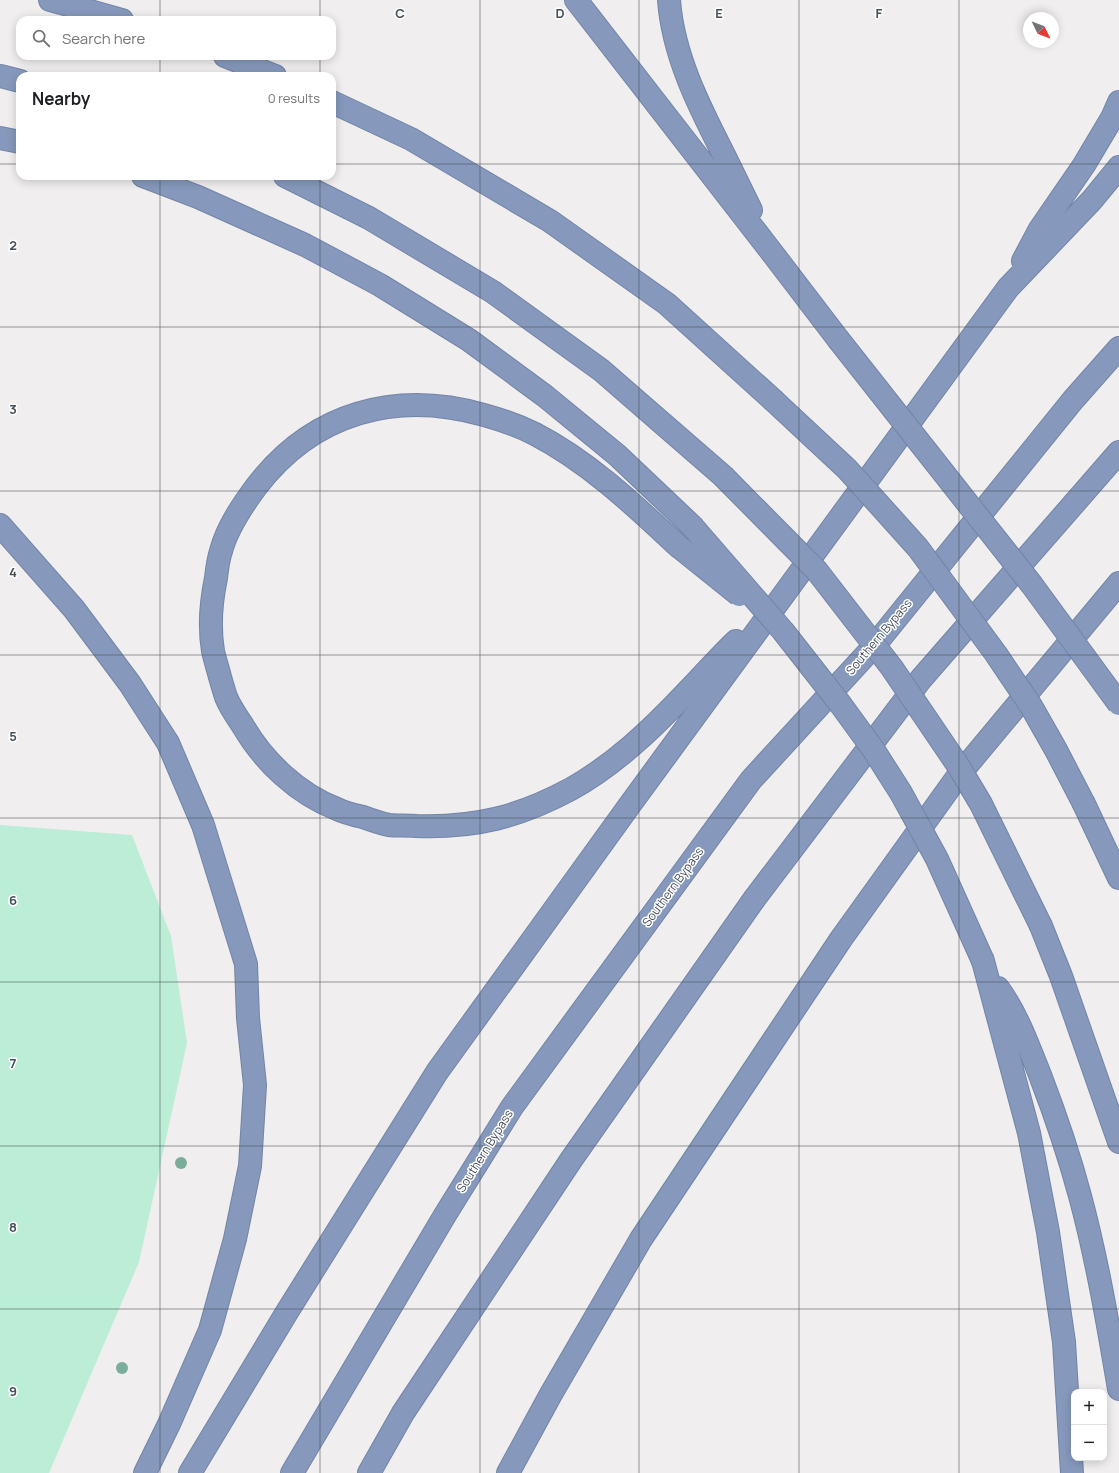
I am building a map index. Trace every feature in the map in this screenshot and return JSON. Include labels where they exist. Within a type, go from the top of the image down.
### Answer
[{"type":"highway","points":[[50,0],[108,16]]},
{"type":"highway","points":[[576,0],[838,339],[1032,584],[1119,704]]},
{"type":"highway","points":[[669,0],[670,20],[686,73],[707,122],[763,232],[770,250]]},
{"type":"highway","points":[[235,60],[265,72]]},
{"type":"highway","points":[[0,76],[16,80]]},
{"type":"highway","points":[[1008,288],[1040,229],[1084,165],[1112,118],[1119,102]]},
{"type":"highway","points":[[336,104],[411,139],[550,221],[667,304],[847,469],[918,548],[996,654],[1031,706],[1084,804],[1119,878]]},
{"type":"highway","points":[[0,138],[16,141]]},
{"type":"highway","points":[[190,1473],[287,1312],[437,1072],[629,806],[1008,288],[1092,200],[1119,167]]},
{"type":"highway","points":[[153,180],[198,197],[305,245],[380,285],[469,340],[545,396],[617,456],[692,526],[783,631],[841,705],[873,749],[901,793],[937,858],[985,967],[1029,1133],[1048,1232],[1064,1342],[1072,1473]]},
{"type":"highway","points":[[293,180],[369,218],[493,292],[601,370],[723,476],[817,571],[892,668],[960,767],[981,804],[1041,926],[1061,976],[1119,1142]]},
{"type":"highway","name":"Southern Bypass","points":[[292,1473],[366,1347],[512,1107],[751,780],[874,646],[1073,400],[1119,348]]},
{"type":"highway","points":[[774,609],[730,647],[641,738],[599,771],[573,787],[542,803],[514,814],[486,822],[444,827],[389,825],[340,810],[320,801],[284,776],[268,760],[250,738],[226,696],[213,653],[211,616],[214,584],[221,549],[232,522],[244,503],[272,467],[296,445],[324,427],[355,414],[379,408],[412,405],[443,406],[471,411],[503,421],[534,434],[564,451],[591,470],[639,509],[678,546],[783,631]]},
{"type":"highway","points":[[369,1473],[403,1413],[571,1160],[755,898],[921,679],[1119,452]]},
{"type":"highway","points":[[0,525],[74,609],[130,684],[168,743],[203,825],[246,964],[248,1018],[255,1085],[250,1166],[235,1239],[210,1330],[169,1424],[145,1473]]},
{"type":"highway","points":[[508,1473],[551,1394],[641,1239],[841,939],[958,776],[1119,583]]},
{"type":"highway","points":[[985,967],[1006,999],[1025,1037],[1052,1107],[1080,1196],[1104,1302],[1119,1389]]},
{"type":"green space","points":[[0,825],[132,835],[171,936],[187,1043],[139,1262],[49,1473],[0,1473]]}]
